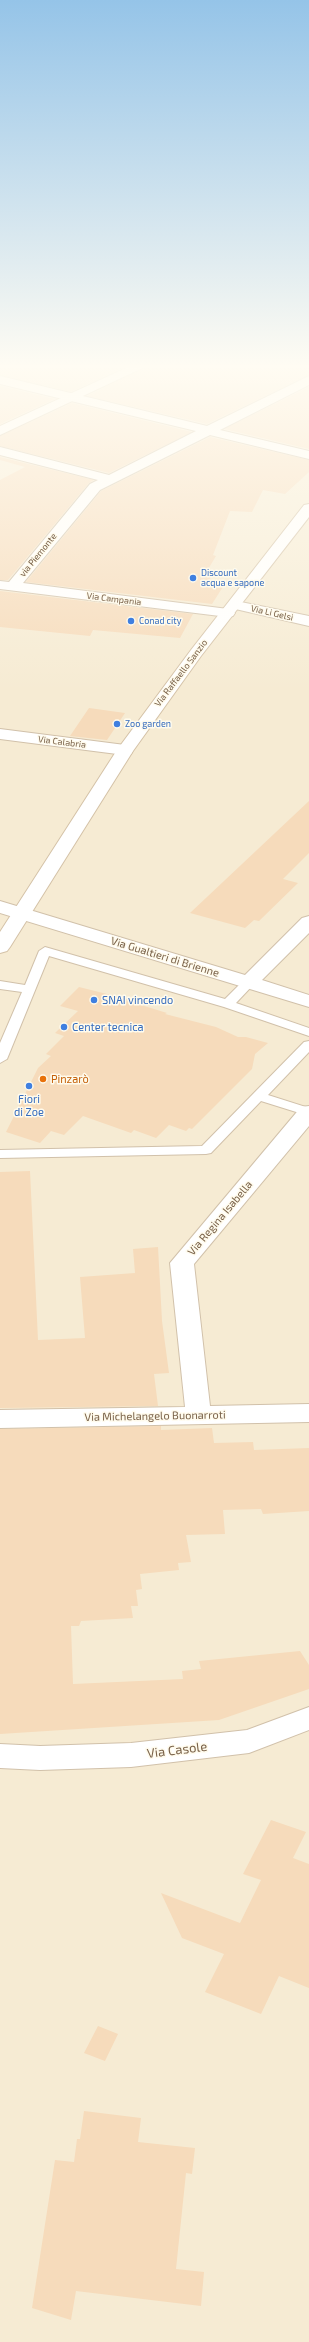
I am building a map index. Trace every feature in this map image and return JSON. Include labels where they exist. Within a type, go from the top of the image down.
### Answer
[{"type":"street","points":[[84,472],[109,479]]},
{"type":"street","name":"via Piemonte","points":[[6,586],[89,491],[122,472]]},
{"type":"street","name":"Via Raffaello Sanzio","points":[[0,947],[124,750],[309,508]]},
{"type":"street","name":"Via Campania","points":[[6,586],[232,609]]},
{"type":"street","name":"Via Li Gelsi","points":[[232,609],[309,621]]},
{"type":"street","name":"Via Calabria","points":[[0,734],[124,750]]},
{"type":"street","name":"Via Gualtieri di Brienne","points":[[0,907],[309,1001]]},
{"type":"street","points":[[249,982],[309,922]]},
{"type":"street","name":"Via Regina Isabella","points":[[198,1415],[182,1263],[309,1112]]},
{"type":"street","name":"Via Michelangelo Buonarroti","points":[[0,1419],[309,1413]]},
{"type":"street","name":"Via Casole","points":[[0,1756],[40,1758],[131,1755],[249,1741],[309,1718]]},
{"type":"street","name":"Via Casole","points":[[0,1769],[40,1758]]},
{"type":"lane","points":[[0,1059],[45,950],[228,1004],[309,1032]]},
{"type":"lane","points":[[228,1004],[249,982]]},
{"type":"lane","points":[[0,985],[29,989]]},
{"type":"lane","points":[[0,1154],[206,1150],[309,1045]]},
{"type":"lane","points":[[259,1096],[309,1112]]},
{"type":"shaded area","points":[[0,472],[309,472],[309,2342],[0,2342]]},
{"type":"building","points":[[15,472],[63,472],[94,480],[89,483],[8,580],[0,580],[0,480]]},
{"type":"building","points":[[139,472],[309,472],[285,494],[263,490],[252,512],[230,511],[213,555],[216,556],[207,571],[215,571],[209,580],[226,582],[212,604],[26,582],[101,491]]},
{"type":"building","points":[[0,591],[193,614],[180,638],[93,630],[90,636],[0,627]]},
{"type":"building","points":[[89,708],[125,713],[107,740],[70,736]]},
{"type":"building","points":[[309,801],[309,853],[283,879],[298,883],[259,921],[254,920],[245,928],[190,913]]},
{"type":"building","points":[[79,987],[143,1003],[141,1005],[167,1013],[165,1014],[216,1027],[238,1037],[246,1037],[268,1043],[255,1054],[252,1069],[192,1129],[189,1128],[186,1131],[169,1125],[156,1138],[134,1130],[131,1133],[83,1116],[64,1135],[51,1131],[40,1143],[6,1132],[38,1068],[51,1056],[46,1054],[64,1036],[55,1033],[78,1011],[60,1006]]},
{"type":"building","points":[[30,1171],[38,1340],[85,1338],[80,1277],[135,1273],[133,1249],[158,1247],[162,1321],[169,1373],[154,1374],[158,1406],[0,1408],[0,1172]]},
{"type":"building","points":[[161,1426],[161,1430],[212,1428],[214,1443],[253,1442],[254,1450],[309,1448],[309,1511],[263,1514],[261,1509],[223,1510],[225,1534],[186,1535],[191,1562],[178,1563],[179,1570],[140,1574],[142,1589],[136,1590],[138,1606],[131,1606],[133,1618],[81,1621],[79,1626],[71,1626],[73,1684],[183,1679],[182,1671],[201,1669],[199,1661],[300,1651],[309,1665],[309,1689],[219,1720],[0,1734],[0,1429]]},
{"type":"building","points":[[271,1820],[306,1832],[293,1858],[309,1864],[309,1988],[279,1976],[261,2014],[205,1992],[224,1954],[182,1938],[161,1893],[240,1923],[261,1880],[243,1874]]},
{"type":"building","points":[[98,2026],[118,2034],[105,2061],[84,2053]]},
{"type":"building","points":[[84,2111],[141,2118],[138,2142],[195,2148],[192,2174],[186,2173],[176,2269],[204,2272],[201,2306],[76,2291],[71,2320],[32,2308],[55,2160],[74,2162],[77,2139],[80,2139]]},
{"type":"place","name":"Discount acqua e sapone","points":[[193,578]]},
{"type":"place","name":"Conad city","points":[[131,621]]},
{"type":"place","name":"Zoo garden","points":[[117,724]]},
{"type":"place","name":"SNAI vincendo","points":[[94,1000]]},
{"type":"place","name":"Center tecnica","points":[[64,1027]]},
{"type":"place","name":"Pinzarò","points":[[43,1079]]},
{"type":"place","name":"Fiori di Zoe","points":[[29,1086]]}]
